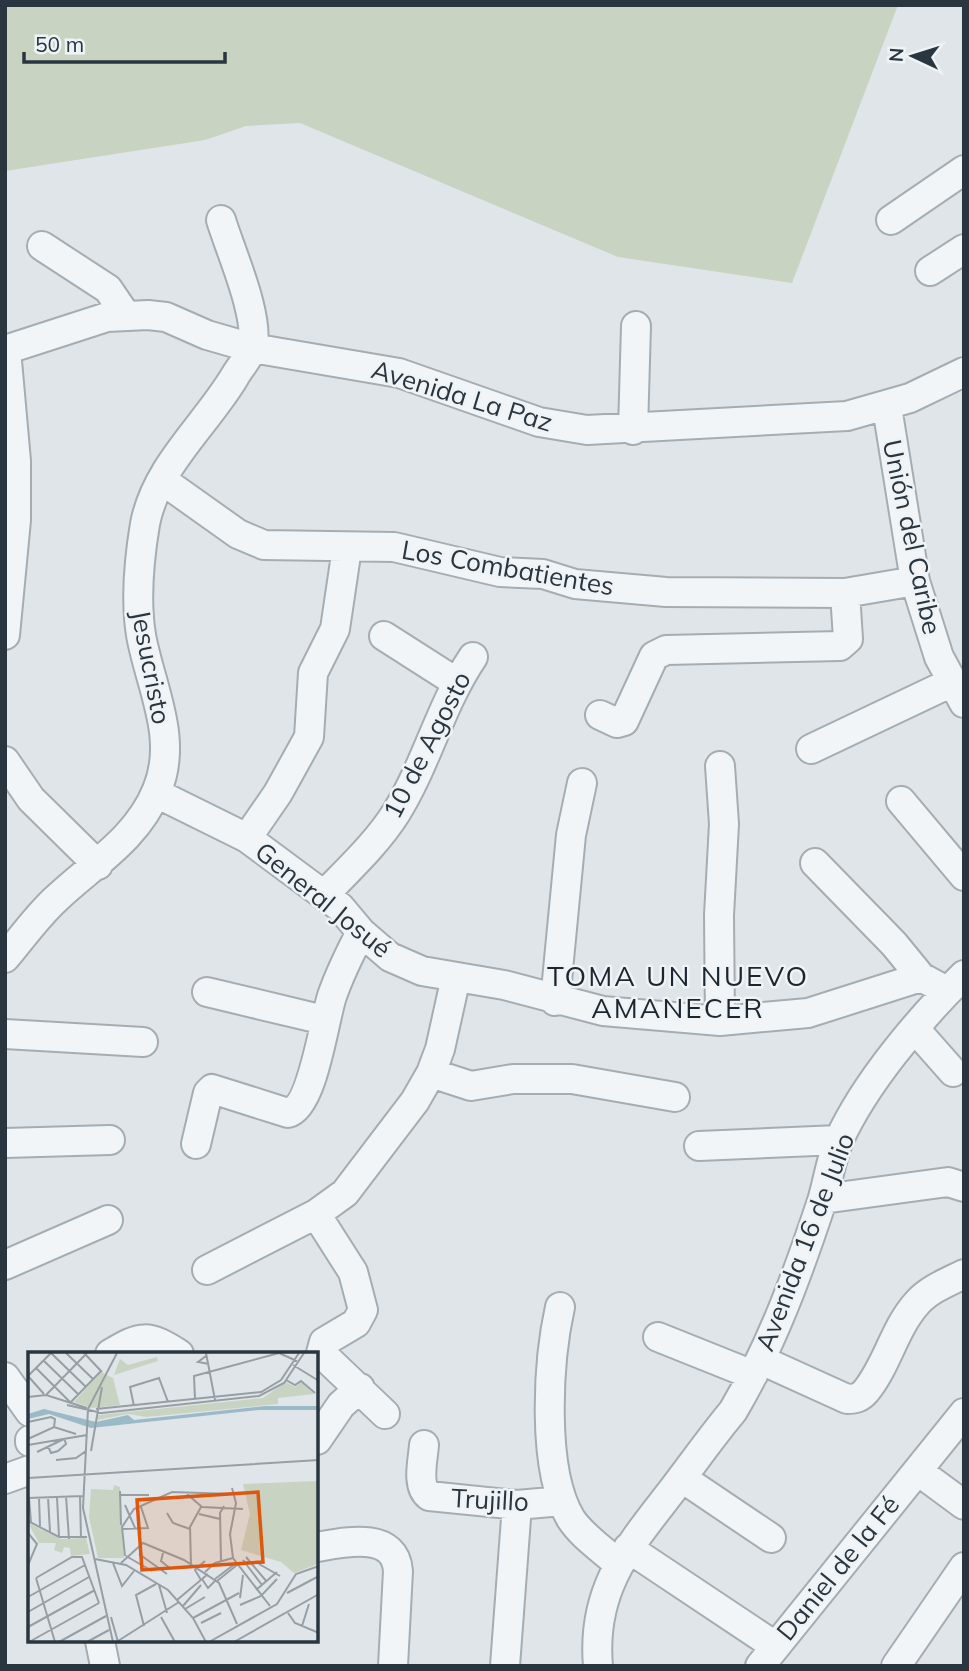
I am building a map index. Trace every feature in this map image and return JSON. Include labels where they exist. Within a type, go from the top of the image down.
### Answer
[{"type":"street","points":[[891,220],[964,170]]},
{"type":"street","points":[[221,220],[250,314],[252,348]]},
{"type":"street","points":[[42,246],[108,289],[125,314]]},
{"type":"street","points":[[930,271],[964,248]]},
{"type":"street","name":"Avenida La Paz","points":[[6,350],[125,314],[166,317],[207,335],[252,348],[399,373],[562,428],[633,430],[839,417],[887,407],[961,380]]},
{"type":"street","points":[[633,430],[636,326]]},
{"type":"street","name":"Jesucristo","points":[[5,958],[33,922],[114,852],[156,793],[165,749],[164,725],[145,653],[138,606],[146,521],[151,500],[171,463],[224,396],[252,348]]},
{"type":"street","points":[[5,635],[16,480],[6,350]]},
{"type":"street","name":"Unión del Caribe","points":[[887,407],[915,581],[931,635],[957,693]]},
{"type":"street","name":"Los Combatientes","points":[[162,480],[255,544],[394,547],[500,572],[543,574],[575,584],[714,594],[845,593],[915,581]]},
{"type":"street","points":[[247,838],[278,793],[309,737],[313,673],[335,629],[347,548]]},
{"type":"street","points":[[600,715],[617,723],[624,720],[654,656],[666,650],[840,646],[848,639],[845,593]]},
{"type":"street","points":[[384,636],[456,682]]},
{"type":"street","name":"10 de Agosto","points":[[324,895],[383,833],[397,812],[456,682],[473,657]]},
{"type":"street","points":[[811,749],[957,693]]},
{"type":"street","points":[[5,761],[31,799],[98,865]]},
{"type":"street","points":[[720,766],[724,824],[719,915],[720,1021]]},
{"type":"street","points":[[555,1001],[571,835],[582,783]]},
{"type":"street","name":"General Josué","points":[[156,793],[247,838],[324,895],[361,932],[405,965],[504,985],[555,1001],[659,1017],[720,1021],[808,1013],[921,977]]},
{"type":"street","points":[[901,801],[964,876]]},
{"type":"street","points":[[815,863],[894,944],[921,977],[956,983]]},
{"type":"street","points":[[196,1144],[208,1093],[212,1089],[281,1111],[295,1111],[316,1062],[324,1020],[346,959],[361,932]]},
{"type":"street","points":[[207,1269],[316,1214],[345,1193],[415,1101],[431,1073],[440,1049],[456,977]]},
{"type":"street","name":"Avenida 16 de Julio","points":[[591,1660],[601,1612],[623,1555],[733,1411],[757,1368],[783,1311],[823,1199],[839,1140],[873,1084],[915,1029],[956,983]]},
{"type":"street","points":[[207,992],[324,1020]]},
{"type":"street","points":[[915,1029],[953,1072]]},
{"type":"street","points":[[5,1034],[143,1042]]},
{"type":"street","points":[[431,1073],[471,1086],[513,1079],[572,1079],[675,1097]]},
{"type":"street","points":[[5,1143],[110,1140]]},
{"type":"street","points":[[699,1146],[839,1140]]},
{"type":"street","points":[[823,1199],[948,1182],[964,1187]]},
{"type":"street","points":[[316,1214],[353,1272],[363,1310],[356,1323],[324,1342],[321,1353],[327,1362],[360,1388],[385,1413]]},
{"type":"street","points":[[5,1265],[108,1220]]},
{"type":"street","points":[[658,1337],[847,1399],[857,1399],[866,1391],[905,1317],[929,1292],[964,1274]]},
{"type":"street","points":[[559,1307],[551,1347],[549,1409],[562,1502],[578,1529],[623,1555],[768,1656]]},
{"type":"street","points":[[113,1352],[132,1341],[146,1338],[157,1339],[176,1352]]},
{"type":"street","points":[[5,1377],[28,1409]]},
{"type":"street","points":[[318,1439],[341,1405],[360,1388]]},
{"type":"street","name":"Daniel de la Fé","points":[[768,1656],[964,1413]]},
{"type":"street","name":"Trujillo","points":[[424,1445],[422,1483],[424,1492],[429,1496],[517,1505],[562,1502]]},
{"type":"street","points":[[5,1479],[28,1471]]},
{"type":"street","points":[[918,1471],[964,1505]]},
{"type":"street","points":[[682,1478],[771,1538]]},
{"type":"street","points":[[505,1666],[517,1505]]},
{"type":"street","points":[[318,1547],[376,1543],[390,1547],[397,1559],[398,1571],[393,1666]]},
{"type":"street","points":[[896,1666],[964,1567]]},
{"type":"street","points":[[100,1643],[105,1666]]},
{"type":"green space","points":[[5,5],[898,5],[792,283],[618,257],[300,123],[246,126],[205,140],[5,171]]},
{"type":"district","name":"TOMA UN NUEVO AMANECER","points":[[678,992]]}]
